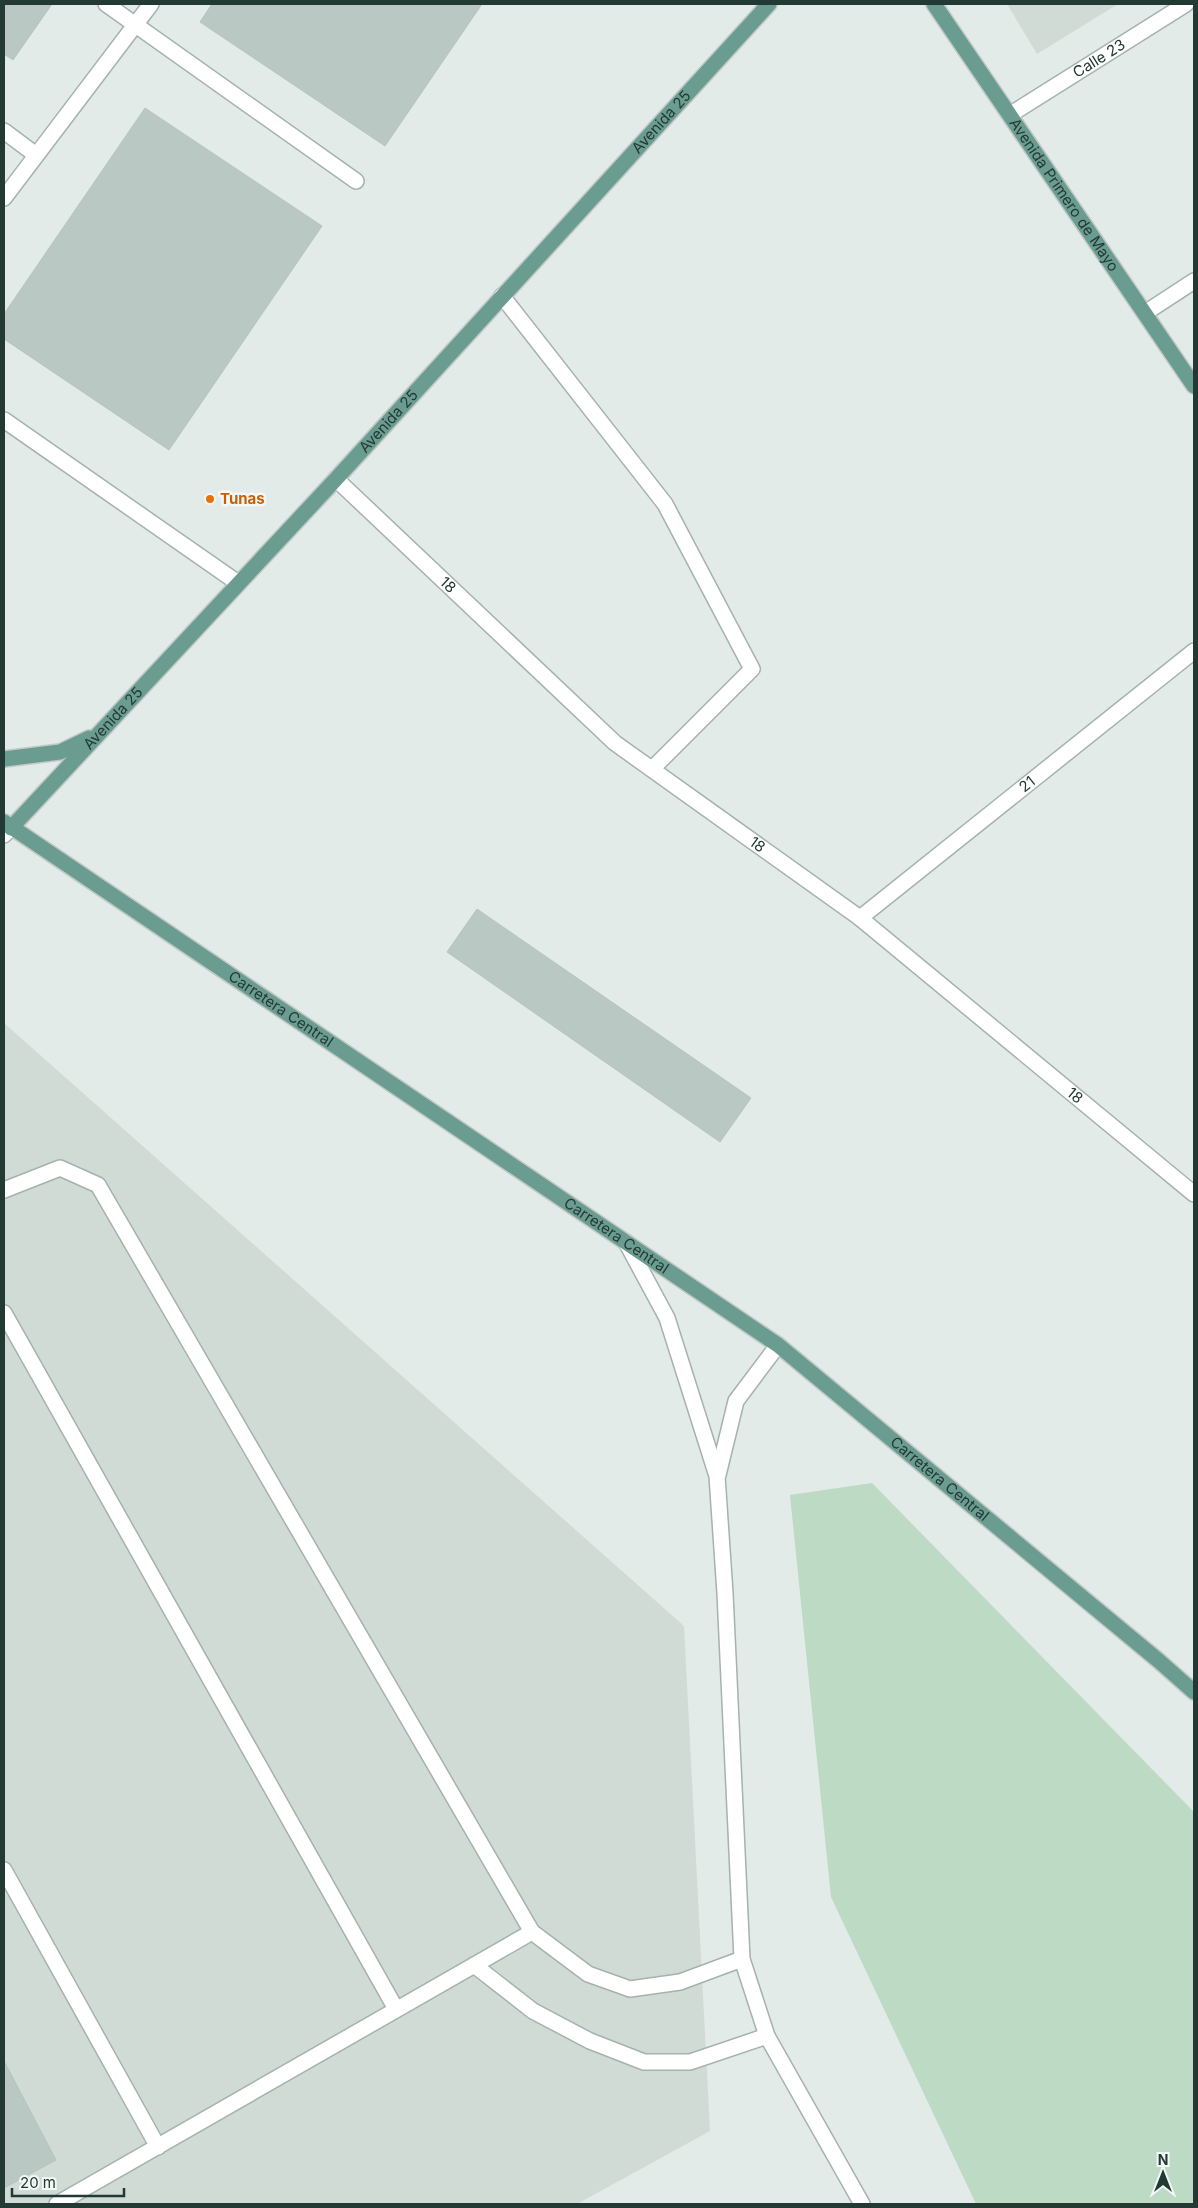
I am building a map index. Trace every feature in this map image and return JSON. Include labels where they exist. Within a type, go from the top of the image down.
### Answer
[{"type":"main road","name":"Avenida Primero de Mayo","points":[[934,4],[1011,114],[1194,386]]},
{"type":"main road","name":"Avenida 25","points":[[6,828],[97,734],[336,479],[764,7]]},
{"type":"main road","points":[[4,759],[60,752],[97,734]]},
{"type":"main road","name":"Carretera Central","points":[[6,828],[626,1242],[778,1346],[1194,1692]]},
{"type":"street","points":[[106,4],[356,181]]},
{"type":"street","points":[[4,198],[151,4]]},
{"type":"street","name":"Calle 23","points":[[1011,114],[1186,4]]},
{"type":"street","points":[[4,131],[36,155]]},
{"type":"street","points":[[1145,313],[1194,281]]},
{"type":"street","points":[[502,296],[666,504],[752,669],[652,769]]},
{"type":"street","points":[[4,420],[238,583]]},
{"type":"street","name":"18","points":[[336,479],[615,743],[860,918],[1194,1194]]},
{"type":"street","name":"21","points":[[860,918],[1194,651]]},
{"type":"street","points":[[4,1190],[60,1168],[98,1185],[532,1932],[588,1974],[630,1989],[680,1982],[742,1959]]},
{"type":"street","points":[[626,1242],[667,1318],[717,1476],[726,1593],[742,1959],[767,2036],[862,2204]]},
{"type":"street","points":[[4,1313],[396,2010]]},
{"type":"street","points":[[717,1476],[736,1400],[778,1346]]},
{"type":"street","points":[[4,1870],[158,2146]]},
{"type":"street","points":[[57,2204],[532,1932]]},
{"type":"street","points":[[474,1965],[533,2011],[590,2041],[644,2062],[690,2062],[767,2036]]},
{"type":"shaded area","points":[[1007,4],[1118,4],[1037,54]]},
{"type":"shaded area","points":[[4,1023],[684,1626],[710,2131],[577,2204],[4,2204]]},
{"type":"green space","points":[[872,1483],[1194,1812],[1194,2204],[976,2204],[831,1897],[790,1495]]},
{"type":"building","points":[[4,4],[52,4],[13,60],[4,54]]},
{"type":"building","points":[[212,4],[482,4],[385,146],[200,22]]},
{"type":"building","points":[[145,108],[322,226],[169,450],[4,339],[4,314]]},
{"type":"building","points":[[477,909],[751,1098],[720,1142],[447,952]]},
{"type":"building","points":[[4,2061],[56,2160],[4,2188]]},
{"type":"place","name":"Tunas","points":[[210,499]]}]
